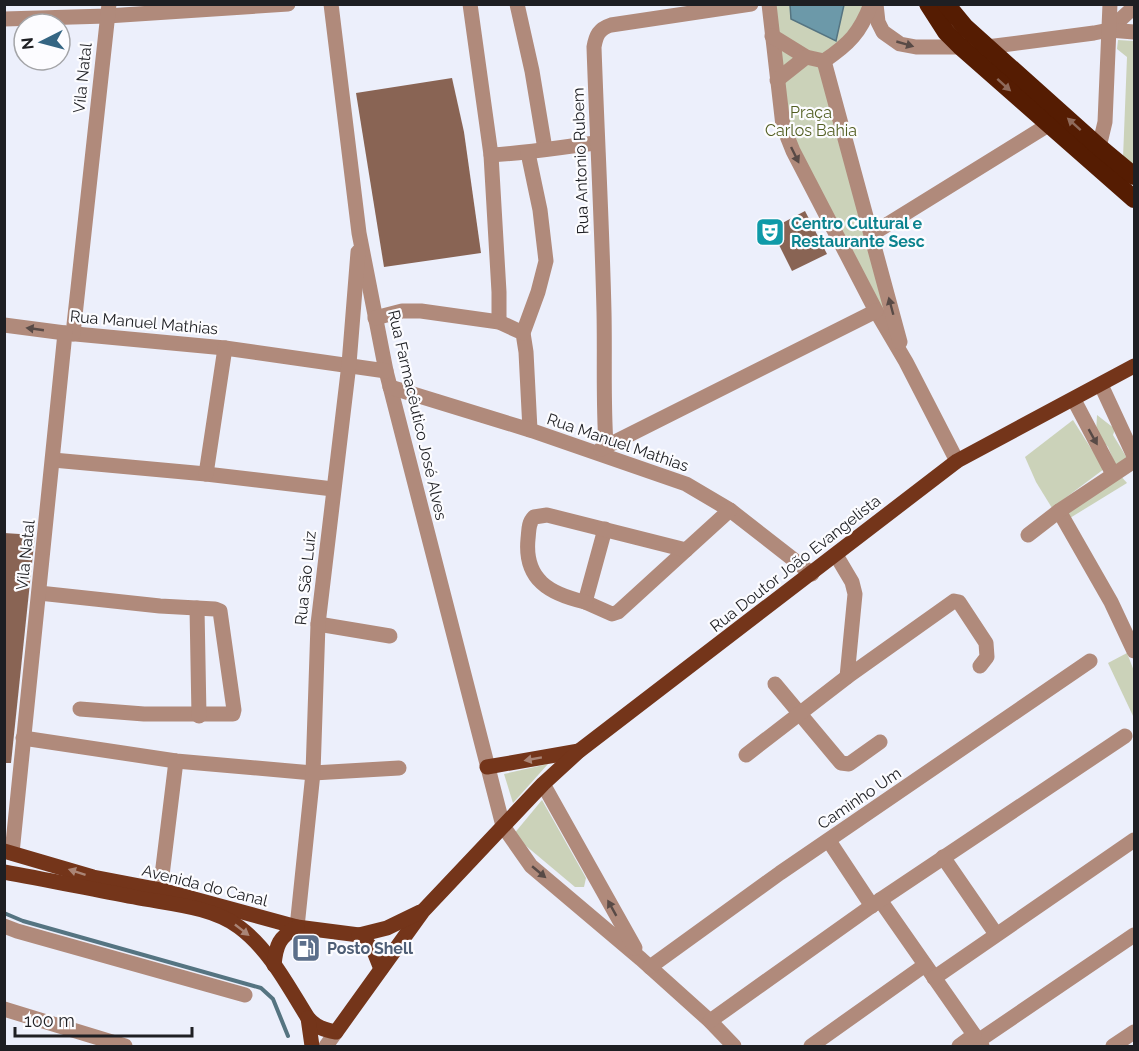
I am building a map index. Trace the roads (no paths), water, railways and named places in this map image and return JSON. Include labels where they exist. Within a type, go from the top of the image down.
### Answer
[{"type":"highway","points":[[928,4],[946,32],[960,46],[1134,199]]},
{"type":"highway","points":[[946,4],[965,27],[1134,176]]},
{"type":"main road","name":"Rua Doutor João Evangelista","points":[[423,911],[543,784],[579,752],[957,460],[1074,400],[1134,366]]},
{"type":"main road","points":[[487,767],[579,752]]},
{"type":"main road","name":"Avenida do Canal","points":[[8,852],[160,896],[297,927],[359,935]]},
{"type":"main road","name":"Avenida do Canal","points":[[4,872],[160,896],[238,926],[253,939],[274,965],[308,1017],[322,1030],[336,1032]]},
{"type":"main road","points":[[359,935],[387,928],[423,911]]},
{"type":"main road","points":[[336,1032],[423,911]]},
{"type":"main road","points":[[274,965],[275,951],[281,937],[297,927]]},
{"type":"main road","points":[[359,935],[374,949],[381,969]]},
{"type":"main road","points":[[308,1017],[312,1047]]},
{"type":"street","points":[[4,19],[108,10],[288,4]]},
{"type":"street","name":"Rua Farmacêutico José Alves","points":[[331,4],[360,233],[386,371],[503,826],[531,866],[645,963],[710,1021],[734,1047]]},
{"type":"street","points":[[470,4],[491,155],[499,321]]},
{"type":"street","points":[[517,4],[532,71],[545,149]]},
{"type":"street","name":"Rua Antonio Rubem","points":[[601,449],[604,314],[596,143],[594,47],[596,37],[603,28],[751,4]]},
{"type":"street","points":[[769,4],[783,126],[793,151],[957,460]]},
{"type":"street","points":[[772,36],[806,57],[824,61],[841,50],[858,33],[871,4]]},
{"type":"street","points":[[876,4],[878,22],[883,32],[900,44],[916,47],[987,47],[1109,30],[1134,32]]},
{"type":"street","points":[[1099,147],[1105,122],[1110,4]]},
{"type":"street","points":[[1109,30],[1134,7]]},
{"type":"street","name":"Vila Natal","points":[[8,852],[108,10]]},
{"type":"street","points":[[777,80],[806,57]]},
{"type":"street","points":[[824,61],[906,362]]},
{"type":"street","points":[[872,234],[1048,125]]},
{"type":"street","points":[[491,155],[528,153],[596,143]]},
{"type":"street","points":[[528,153],[540,210],[546,261],[538,292],[523,333],[530,430]]},
{"type":"street","name":"Rua São Luiz","points":[[297,927],[313,773],[318,624],[349,364],[360,233]]},
{"type":"street","points":[[375,318],[402,311],[421,311],[499,321],[523,333]]},
{"type":"street","points":[[601,449],[876,311]]},
{"type":"street","name":"Rua Manuel Mathias","points":[[4,325],[69,334],[225,348],[386,371]]},
{"type":"street","points":[[206,474],[225,348]]},
{"type":"street","points":[[1101,385],[1134,456]]},
{"type":"street","name":"Rua Manuel Mathias","points":[[390,387],[601,449],[686,484],[730,510],[812,574]]},
{"type":"street","points":[[1074,400],[1113,474]]},
{"type":"street","points":[[53,460],[206,474],[333,489]]},
{"type":"street","points":[[1028,535],[1059,511],[1134,461]]},
{"type":"street","points":[[686,550],[547,515],[537,515],[531,521],[528,556],[534,575],[541,583],[559,595],[585,602],[612,614],[616,613],[686,550],[730,510]]},
{"type":"street","points":[[1059,511],[1111,602],[1134,651]]},
{"type":"street","points":[[585,602],[605,529]]},
{"type":"street","points":[[836,555],[852,582],[856,599],[847,677]]},
{"type":"street","points":[[39,593],[220,611],[233,714],[199,716],[80,709]]},
{"type":"street","points":[[746,755],[847,677],[955,601],[960,603],[987,643],[987,657],[980,666]]},
{"type":"street","points":[[197,608],[199,716]]},
{"type":"street","points":[[318,624],[390,636]]},
{"type":"street","name":"Caminho Um","points":[[645,963],[829,841],[1090,661]]},
{"type":"street","points":[[775,684],[841,764],[849,764],[880,742]]},
{"type":"street","points":[[710,1021],[876,903],[1125,736]]},
{"type":"street","points":[[23,738],[176,761],[313,773],[399,768]]},
{"type":"street","points":[[160,896],[176,761]]},
{"type":"street","points":[[543,784],[645,963]]},
{"type":"street","points":[[811,1047],[929,972],[996,934],[1134,840]]},
{"type":"street","points":[[829,841],[929,972],[978,1041]]},
{"type":"street","points":[[943,857],[996,934]]},
{"type":"street","points":[[4,926],[244,995]]},
{"type":"street","points":[[958,1047],[978,1041],[1134,935]]},
{"type":"street","points":[[4,1009],[125,1047]]},
{"type":"street","points":[[326,1047],[336,1032]]},
{"type":"street","points":[[1113,1047],[1134,1032]]},
{"type":"water","points":[[790,5],[844,5],[836,41],[791,19]]},
{"type":"waterway","points":[[4,913],[23,921],[261,988],[273,999],[288,1036]]},
{"type":"place","name":"Centro Cultural e Restaurante Sesc","points":[[770,232]]},
{"type":"place","name":"Posto Shell","points":[[306,948]]},
{"type":"park label","name":"Praça Carlos Bahia","points":[[811,121]]}]
